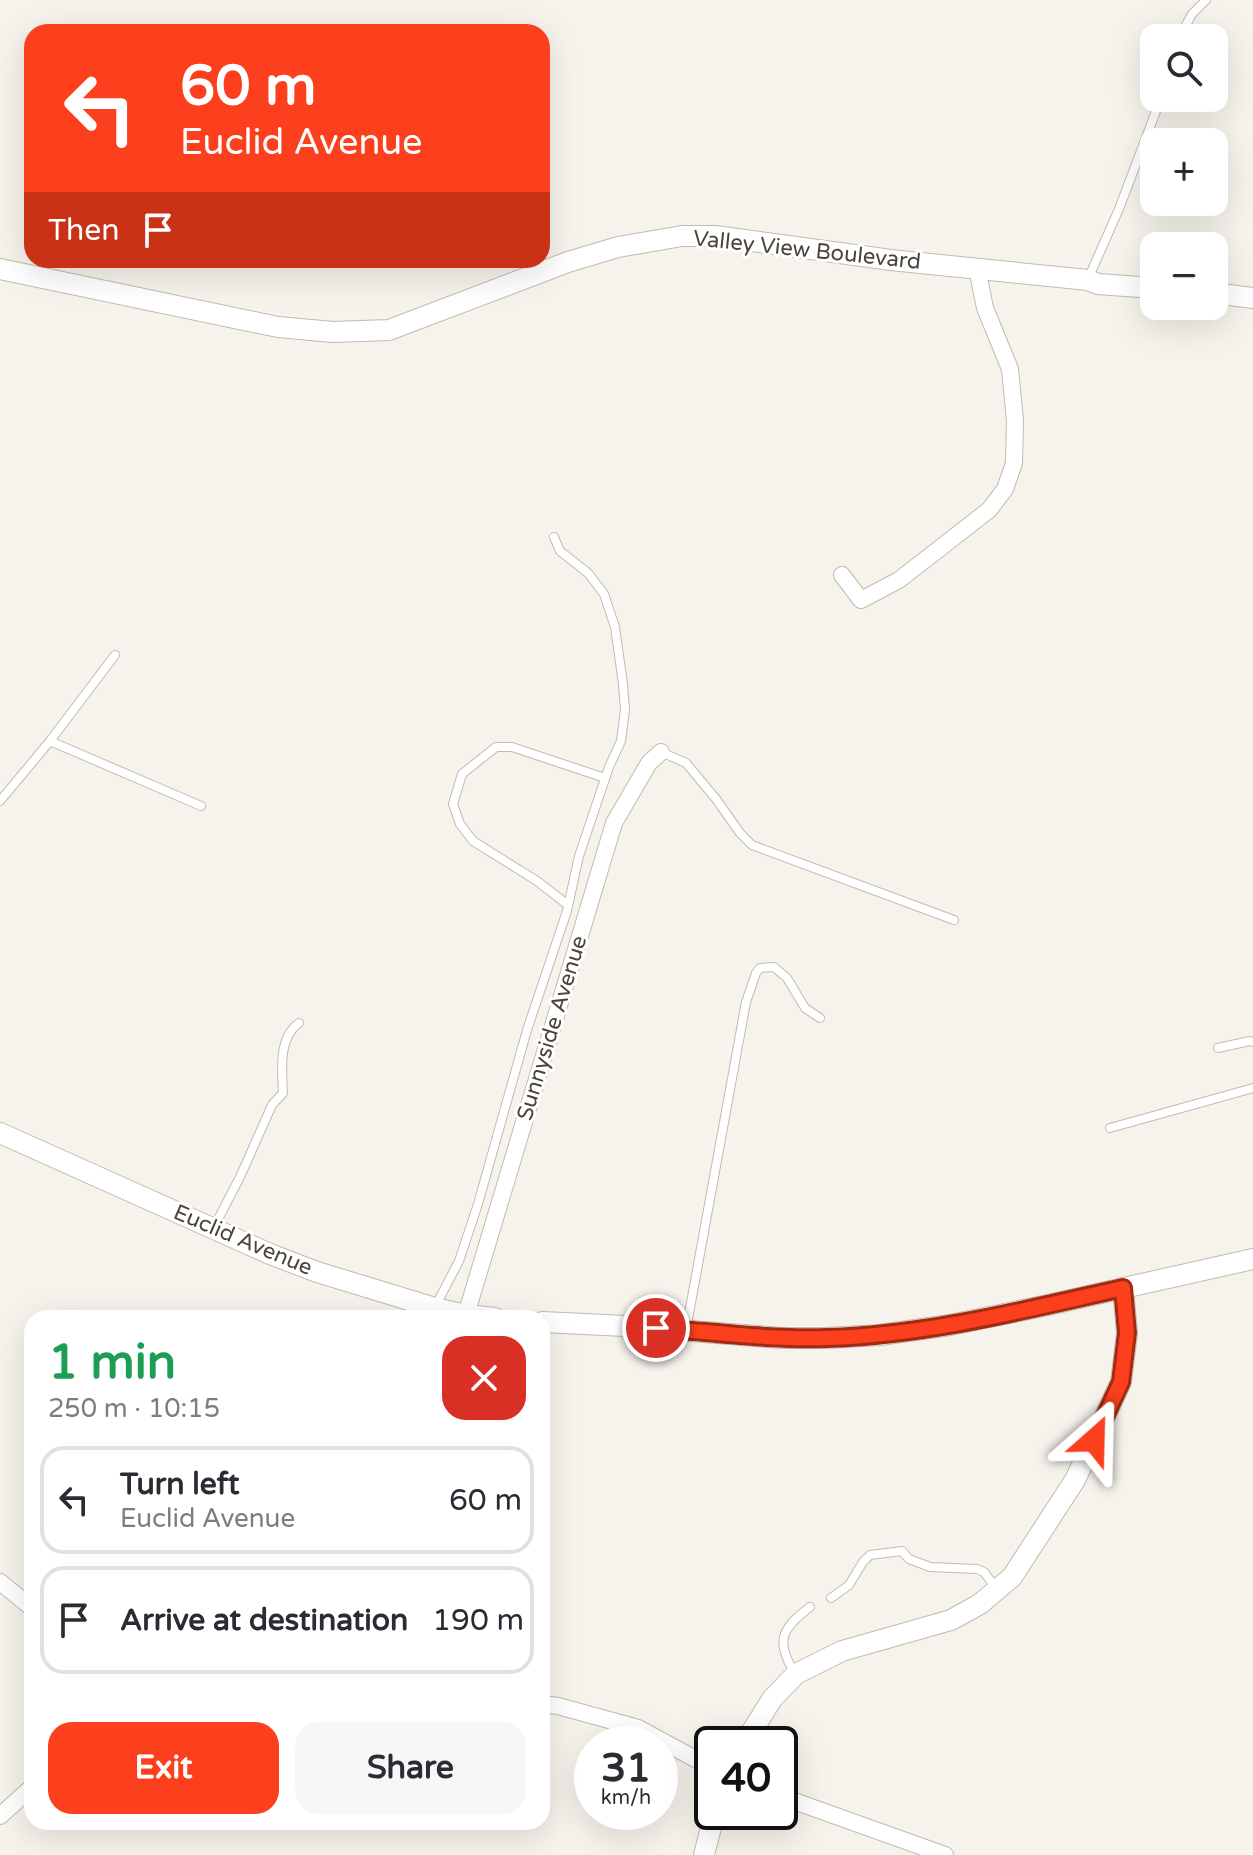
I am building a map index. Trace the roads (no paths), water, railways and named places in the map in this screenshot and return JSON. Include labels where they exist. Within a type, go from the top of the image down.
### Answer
[{"type":"street","name":"Valley View Boulevard","points":[[0,269],[278,327],[333,332],[389,330],[568,262],[618,247],[682,236],[715,236],[891,260],[1140,287]]},
{"type":"street","points":[[842,575],[861,600],[899,580],[989,510],[1005,489],[1014,463],[1015,421],[1011,377],[985,308],[977,268]]},
{"type":"street","points":[[1228,295],[1253,298]]},
{"type":"street","name":"Sunnyside Avenue","points":[[468,1310],[614,823],[649,763],[661,752]]},
{"type":"street","name":"Euclid Avenue","points":[[0,1133],[270,1254],[317,1272],[444,1310]]},
{"type":"street","points":[[550,1322],[782,1338],[880,1335],[950,1325],[1253,1259]]},
{"type":"street","points":[[755,1726],[772,1699],[796,1674],[842,1651],[951,1620],[980,1604],[1012,1577],[1075,1480],[1121,1382],[1127,1333],[1123,1288]]},
{"type":"street","points":[[0,1582],[24,1602]]},
{"type":"street","points":[[550,1705],[638,1728],[694,1758]]},
{"type":"street","points":[[0,1816],[24,1794]]},
{"type":"street","points":[[798,1802],[945,1855]]},
{"type":"street","points":[[704,1855],[710,1830]]},
{"type":"lane","points":[[1187,24],[1206,0]]},
{"type":"lane","points":[[1088,280],[1156,112]]},
{"type":"lane","points":[[435,1308],[459,1261],[478,1204],[527,1030],[568,905],[579,856],[621,741],[625,710],[615,627],[604,594],[588,573],[560,551],[554,537]]},
{"type":"lane","points":[[0,801],[115,655]]},
{"type":"lane","points":[[50,741],[201,806]]},
{"type":"lane","points":[[568,905],[537,881],[473,841],[460,824],[453,804],[462,774],[496,747],[512,747],[605,778]]},
{"type":"lane","points":[[661,752],[686,763],[752,845],[954,920]]},
{"type":"lane","points":[[686,1330],[746,1002],[756,973],[767,966],[780,970],[805,1008],[820,1018]]},
{"type":"lane","points":[[214,1228],[272,1105],[283,1093],[282,1057],[288,1035],[299,1023]]},
{"type":"lane","points":[[1218,1048],[1253,1042]]},
{"type":"lane","points":[[1110,1128],[1253,1088]]},
{"type":"lane","points":[[831,1598],[849,1585],[870,1555],[902,1551],[909,1559],[930,1567],[977,1569],[984,1572],[998,1589]]},
{"type":"lane","points":[[796,1674],[786,1659],[782,1644],[792,1623],[810,1607]]}]
